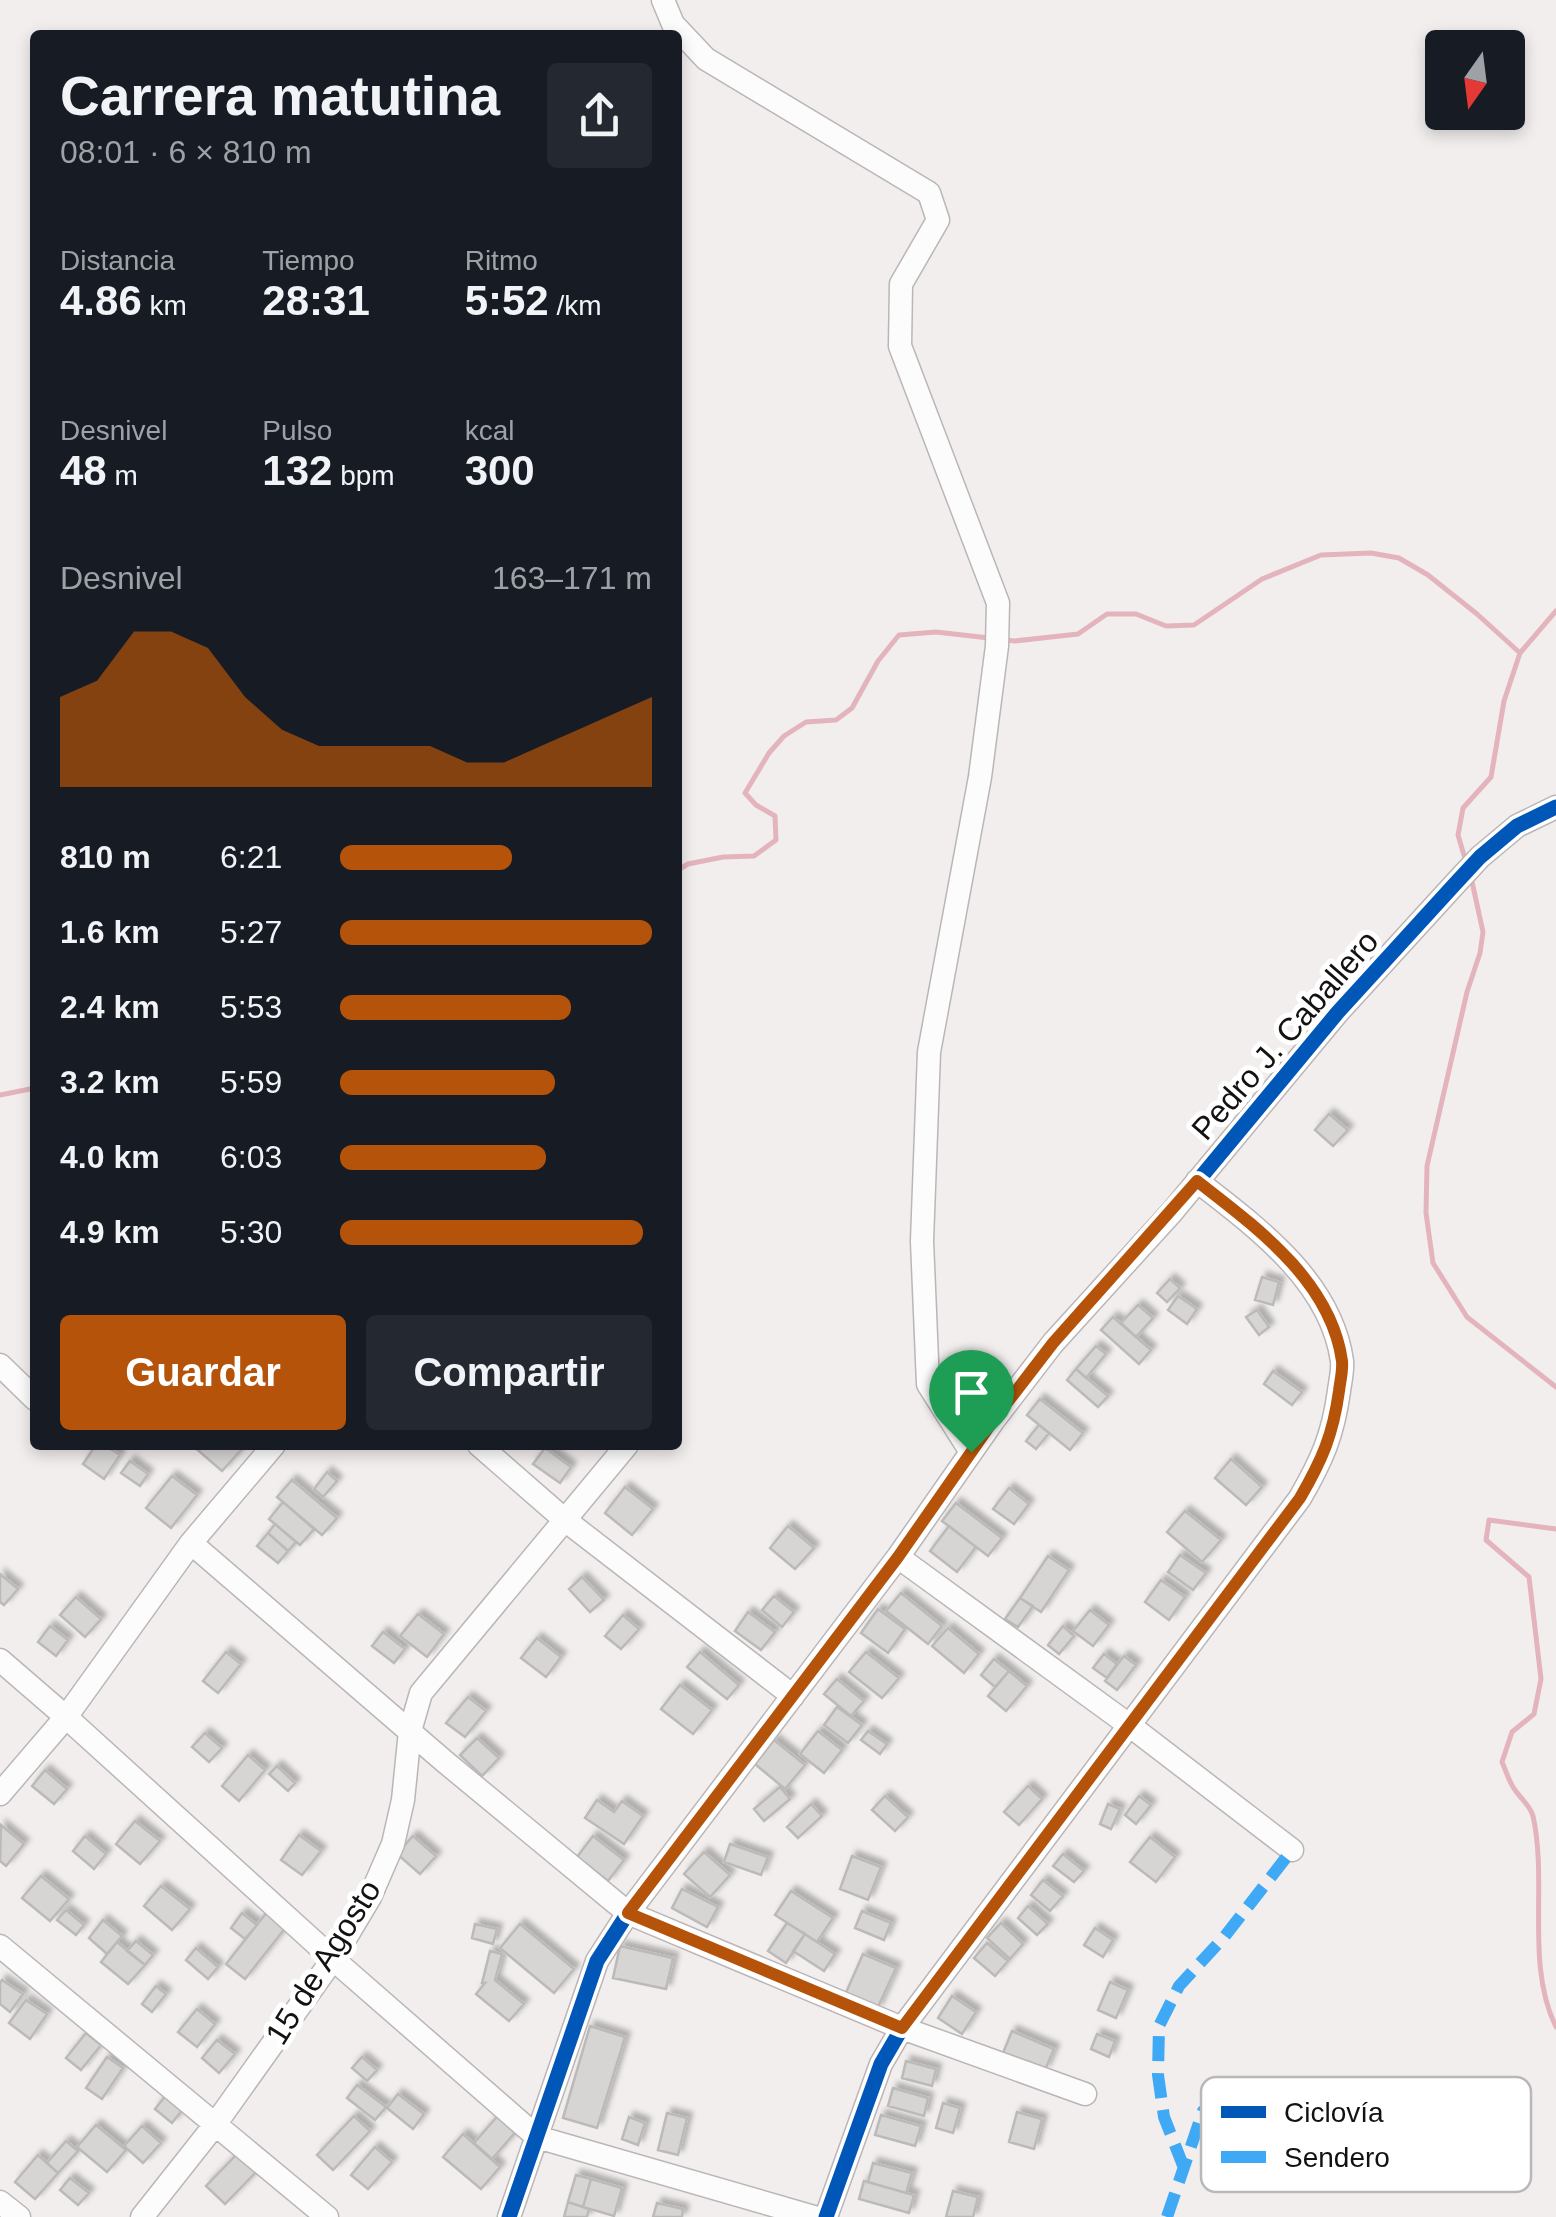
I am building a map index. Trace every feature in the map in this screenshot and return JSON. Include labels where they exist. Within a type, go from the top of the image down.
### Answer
[{"type":"street","points":[[663,0],[679,30]]},
{"type":"street","points":[[682,34],[706,59],[930,193],[938,220],[901,284],[900,346],[998,603],[998,639],[980,778],[929,1052],[922,1242],[928,1384],[971,1452]]},
{"type":"street","name":"Pedro J. Caballero","points":[[510,2217],[597,1961],[628,1913],[898,1557],[1053,1343],[1197,1181],[1338,1012],[1454,884],[1516,826],[1556,807]]},
{"type":"street","points":[[826,2217],[881,2064],[902,2028],[1300,1498],[1322,1460],[1335,1422],[1343,1365],[1334,1329],[1312,1289],[1286,1256],[1197,1181]]},
{"type":"street","points":[[0,1365],[30,1394]]},
{"type":"street","points":[[0,1794],[66,1716],[190,1543],[270,1450]]},
{"type":"street","points":[[485,1450],[565,1520],[793,1696]]},
{"type":"street","name":"15 de Agosto","points":[[142,2217],[214,2126],[333,1959],[370,1897],[392,1844],[404,1800],[410,1731],[421,1693],[623,1450]]},
{"type":"street","points":[[190,1543],[628,1913],[902,2028],[1085,2094]]},
{"type":"street","points":[[898,1557],[1128,1724],[1292,1850]]},
{"type":"street","points":[[0,1660],[537,2136],[814,2217]]},
{"type":"street","points":[[0,1946],[326,2217]]},
{"type":"street","points":[[0,2202],[19,2217]]},
{"type":"building","points":[[1329,1114],[1348,1130],[1333,1146],[1315,1130]]},
{"type":"building","points":[[1262,1277],[1279,1282],[1273,1305],[1255,1300]]},
{"type":"building","points":[[1170,1279],[1180,1288],[1167,1302],[1157,1293]]},
{"type":"building","points":[[1178,1296],[1197,1309],[1187,1324],[1168,1310]]},
{"type":"building","points":[[1138,1305],[1153,1318],[1136,1337],[1121,1323]]},
{"type":"building","points":[[1257,1310],[1269,1327],[1259,1335],[1246,1317]]},
{"type":"building","points":[[1113,1317],[1151,1350],[1139,1364],[1101,1330]]},
{"type":"building","points":[[1096,1346],[1106,1354],[1086,1378],[1076,1369]]},
{"type":"building","points":[[1076,1369],[1108,1396],[1098,1407],[1067,1380]]},
{"type":"building","points":[[1273,1371],[1302,1392],[1292,1405],[1264,1384]]},
{"type":"building","points":[[1040,1399],[1083,1433],[1070,1450],[1027,1415]]},
{"type":"building","points":[[1039,1425],[1049,1433],[1036,1449],[1026,1441]]},
{"type":"building","points":[[93,1450],[112,1450],[120,1455],[104,1479],[83,1464]]},
{"type":"building","points":[[198,1450],[241,1450],[222,1471]]},
{"type":"building","points":[[548,1450],[571,1467],[560,1483],[533,1464]]},
{"type":"building","points":[[1231,1459],[1262,1487],[1246,1505],[1215,1478]]},
{"type":"building","points":[[130,1461],[148,1474],[140,1486],[121,1473]]},
{"type":"building","points":[[327,1472],[337,1481],[323,1497],[314,1489]]},
{"type":"building","points":[[172,1476],[197,1495],[171,1528],[146,1508]]},
{"type":"building","points":[[292,1480],[337,1518],[322,1535],[277,1497]]},
{"type":"building","points":[[625,1487],[653,1509],[632,1535],[605,1513]]},
{"type":"building","points":[[1009,1488],[1029,1504],[1014,1524],[993,1509]]},
{"type":"building","points":[[283,1502],[314,1529],[300,1545],[269,1519]]},
{"type":"building","points":[[956,1503],[1002,1538],[988,1556],[942,1521]]},
{"type":"building","points":[[1185,1511],[1221,1540],[1202,1562],[1167,1532]]},
{"type":"building","points":[[275,1524],[296,1542],[288,1551],[268,1533]]},
{"type":"building","points":[[788,1526],[814,1548],[795,1569],[770,1548]]},
{"type":"building","points":[[949,1526],[976,1547],[957,1572],[930,1551]]},
{"type":"building","points":[[268,1533],[288,1551],[278,1563],[257,1546]]},
{"type":"building","points":[[1180,1555],[1206,1573],[1193,1590],[1168,1572]]},
{"type":"building","points":[[1048,1556],[1069,1570],[1041,1612],[1020,1598]]},
{"type":"building","points":[[0,1574],[18,1589],[4,1605],[0,1602]]},
{"type":"building","points":[[582,1577],[604,1600],[590,1612],[569,1589]]},
{"type":"building","points":[[1161,1580],[1185,1597],[1169,1620],[1145,1602]]},
{"type":"building","points":[[901,1593],[942,1626],[928,1644],[886,1611]]},
{"type":"building","points":[[774,1596],[794,1612],[782,1627],[762,1610]]},
{"type":"building","points":[[76,1597],[101,1619],[85,1637],[60,1615]]},
{"type":"building","points":[[1020,1598],[1033,1606],[1018,1627],[1005,1619]]},
{"type":"building","points":[[878,1609],[905,1629],[888,1653],[861,1633]]},
{"type":"building","points":[[1090,1610],[1109,1625],[1093,1646],[1073,1631]]},
{"type":"building","points":[[748,1612],[775,1632],[761,1650],[735,1631]]},
{"type":"building","points":[[418,1614],[444,1634],[427,1657],[400,1636]]},
{"type":"building","points":[[623,1615],[639,1629],[621,1649],[605,1636]]},
{"type":"building","points":[[50,1626],[68,1640],[56,1656],[38,1642]]},
{"type":"building","points":[[1063,1626],[1074,1636],[1059,1654],[1048,1645]]},
{"type":"building","points":[[948,1628],[979,1654],[964,1673],[932,1646]]},
{"type":"building","points":[[383,1632],[405,1649],[394,1663],[372,1646]]},
{"type":"building","points":[[537,1638],[561,1657],[546,1677],[521,1658]]},
{"type":"building","points":[[226,1652],[241,1664],[218,1693],[203,1681]]},
{"type":"building","points":[[700,1652],[739,1685],[727,1699],[687,1667]]},
{"type":"building","points":[[866,1652],[899,1678],[882,1698],[849,1672]]},
{"type":"building","points":[[1104,1654],[1117,1664],[1107,1678],[1093,1668]]},
{"type":"building","points":[[1124,1656],[1136,1665],[1117,1690],[1105,1681]]},
{"type":"building","points":[[994,1659],[1009,1671],[995,1687],[981,1675]]},
{"type":"building","points":[[1009,1671],[1027,1686],[1006,1711],[988,1696]]},
{"type":"building","points":[[837,1679],[864,1701],[851,1716],[824,1694]]},
{"type":"building","points":[[680,1685],[712,1710],[693,1734],[661,1709]]},
{"type":"building","points":[[468,1697],[486,1711],[465,1737],[446,1723]]},
{"type":"building","points":[[837,1707],[862,1725],[848,1743],[824,1725]]},
{"type":"building","points":[[818,1731],[842,1750],[824,1773],[800,1754]]},
{"type":"building","points":[[868,1731],[887,1744],[880,1754],[861,1740]]},
{"type":"building","points":[[205,1733],[222,1748],[209,1762],[192,1747]]},
{"type":"building","points":[[477,1738],[499,1758],[482,1776],[460,1755]]},
{"type":"building","points":[[774,1740],[805,1765],[785,1789],[755,1764]]},
{"type":"building","points":[[248,1755],[265,1770],[239,1801],[222,1786]]},
{"type":"building","points":[[277,1766],[295,1783],[288,1791],[269,1774]]},
{"type":"building","points":[[45,1770],[67,1789],[54,1804],[32,1786]]},
{"type":"building","points":[[1028,1786],[1042,1799],[1019,1825],[1004,1812]]},
{"type":"building","points":[[780,1787],[790,1799],[764,1821],[754,1809]]},
{"type":"building","points":[[885,1796],[908,1817],[895,1831],[872,1810]]},
{"type":"building","points":[[1139,1796],[1151,1805],[1136,1824],[1125,1815]]},
{"type":"building","points":[[597,1800],[614,1812],[622,1801],[643,1816],[624,1844],[585,1818]]},
{"type":"building","points":[[811,1804],[822,1816],[798,1838],[787,1827]]},
{"type":"building","points":[[1108,1804],[1120,1809],[1111,1829],[1100,1824]]},
{"type":"building","points":[[135,1821],[160,1841],[140,1864],[116,1844]]},
{"type":"building","points":[[1,1825],[24,1844],[6,1866],[0,1861]]},
{"type":"building","points":[[299,1835],[321,1851],[302,1875],[281,1860]]},
{"type":"building","points":[[85,1836],[106,1854],[94,1869],[73,1851]]},
{"type":"building","points":[[413,1836],[436,1856],[420,1874],[397,1854]]},
{"type":"building","points":[[593,1836],[624,1860],[608,1881],[577,1857]]},
{"type":"building","points":[[1150,1837],[1175,1857],[1156,1882],[1130,1862]]},
{"type":"building","points":[[730,1844],[768,1857],[761,1875],[724,1862]]},
{"type":"building","points":[[704,1852],[730,1875],[710,1897],[684,1874]]},
{"type":"building","points":[[1063,1854],[1084,1871],[1074,1882],[1053,1866]]},
{"type":"building","points":[[852,1856],[881,1867],[868,1900],[840,1889]]},
{"type":"building","points":[[41,1876],[69,1899],[50,1921],[22,1898]]},
{"type":"building","points":[[1043,1880],[1063,1896],[1050,1911],[1031,1895]]},
{"type":"building","points":[[161,1886],[190,1909],[172,1930],[144,1906]]},
{"type":"building","points":[[682,1889],[718,1907],[707,1927],[672,1908]]},
{"type":"building","points":[[791,1891],[833,1918],[817,1942],[775,1915]]},
{"type":"building","points":[[1028,1906],[1048,1924],[1037,1935],[1018,1918]]},
{"type":"building","points":[[271,1907],[290,1922],[245,1979],[226,1964]]},
{"type":"building","points":[[66,1910],[84,1925],[76,1935],[57,1920]]},
{"type":"building","points":[[862,1911],[891,1923],[884,1940],[855,1928]]},
{"type":"building","points":[[242,1913],[257,1925],[245,1939],[231,1928]]},
{"type":"building","points":[[103,1920],[122,1936],[107,1954],[89,1938]]},
{"type":"building","points":[[787,1923],[805,1934],[786,1963],[768,1951]]},
{"type":"building","points":[[1001,1923],[1023,1944],[1010,1959],[987,1938]]},
{"type":"building","points":[[475,1924],[497,1929],[493,1944],[472,1938]]},
{"type":"building","points":[[520,1924],[574,1969],[554,1993],[500,1948]]},
{"type":"building","points":[[1095,1928],[1113,1940],[1103,1957],[1084,1945]]},
{"type":"building","points":[[805,1934],[835,1954],[824,1971],[793,1951]]},
{"type":"building","points":[[136,1941],[153,1955],[145,1965],[127,1951]]},
{"type":"building","points":[[117,1942],[145,1965],[128,1984],[101,1962]]},
{"type":"building","points":[[987,1943],[1008,1961],[995,1976],[974,1958]]},
{"type":"building","points":[[620,1946],[673,1958],[666,1989],[613,1978]]},
{"type":"building","points":[[196,1948],[218,1967],[208,1979],[186,1960]]},
{"type":"building","points":[[490,1951],[502,1954],[495,1980],[524,2004],[509,2021],[476,1994],[485,1983]]},
{"type":"building","points":[[863,1954],[896,1968],[877,2009],[845,1995]]},
{"type":"building","points":[[2,1980],[23,1994],[10,2012],[0,2004]]},
{"type":"building","points":[[1110,1982],[1128,1990],[1116,2018],[1098,2010]]},
{"type":"building","points":[[156,1986],[166,1994],[152,2012],[142,2004]]},
{"type":"building","points":[[952,1996],[976,2012],[962,2034],[938,2018]]},
{"type":"building","points":[[26,2000],[47,2014],[30,2039],[9,2023]]},
{"type":"building","points":[[197,2009],[215,2024],[197,2047],[178,2032]]},
{"type":"building","points":[[590,2026],[625,2037],[597,2128],[563,2118]]},
{"type":"building","points":[[1012,2031],[1054,2049],[1045,2070],[1003,2053]]},
{"type":"building","points":[[86,2033],[101,2045],[81,2070],[66,2058]]},
{"type":"building","points":[[1097,2034],[1115,2041],[1109,2057],[1091,2049]]},
{"type":"building","points":[[217,2040],[235,2054],[219,2073],[202,2058]]},
{"type":"building","points":[[107,2057],[123,2068],[102,2099],[86,2088]]},
{"type":"building","points":[[362,2057],[377,2070],[367,2081],[352,2068]]},
{"type":"building","points":[[906,2061],[936,2069],[932,2086],[902,2078]]},
{"type":"building","points":[[357,2085],[386,2107],[375,2120],[347,2098]]},
{"type":"building","points":[[893,2088],[928,2098],[924,2116],[888,2106]]},
{"type":"building","points":[[398,2094],[424,2114],[413,2129],[387,2108]]},
{"type":"building","points":[[166,2095],[183,2109],[172,2123],[155,2109]]},
{"type":"building","points":[[943,2103],[960,2108],[953,2133],[936,2128]]},
{"type":"building","points":[[502,2111],[520,2127],[492,2159],[474,2143]]},
{"type":"building","points":[[1017,2112],[1042,2119],[1034,2149],[1009,2142]]},
{"type":"building","points":[[667,2113],[687,2118],[678,2155],[658,2150]]},
{"type":"building","points":[[881,2115],[921,2126],[915,2146],[875,2135]]},
{"type":"building","points":[[354,2116],[370,2131],[333,2170],[317,2155]]},
{"type":"building","points":[[629,2117],[645,2123],[638,2145],[622,2139]]},
{"type":"building","points":[[96,2125],[126,2150],[107,2172],[77,2147]]},
{"type":"building","points":[[142,2126],[161,2143],[143,2163],[124,2146]]},
{"type":"building","points":[[463,2134],[500,2167],[481,2189],[443,2157]]},
{"type":"building","points":[[66,2141],[78,2151],[58,2173],[47,2163]]},
{"type":"building","points":[[375,2147],[392,2162],[368,2189],[351,2175]]},
{"type":"building","points":[[240,2151],[259,2169],[225,2204],[206,2186]]},
{"type":"building","points":[[38,2155],[58,2173],[35,2199],[15,2182]]},
{"type":"building","points":[[873,2163],[912,2173],[906,2193],[868,2182]]},
{"type":"building","points":[[576,2175],[591,2179],[583,2207],[568,2202]]},
{"type":"building","points":[[70,2178],[89,2193],[78,2205],[60,2190]]},
{"type":"building","points":[[591,2179],[622,2188],[614,2216],[583,2207]]},
{"type":"building","points":[[864,2181],[914,2195],[909,2213],[859,2199]]},
{"type":"building","points":[[953,2191],[978,2197],[973,2217],[946,2217]]},
{"type":"building","points":[[568,2202],[589,2209],[587,2217],[564,2217]]},
{"type":"building","points":[[657,2203],[683,2209],[682,2217],[653,2217]]},
{"type":"waterway","points":[[1005,640],[1078,634],[1107,614],[1136,614],[1166,626],[1194,625],[1262,579],[1321,555],[1371,553],[1399,558],[1428,575],[1520,653]]},
{"type":"waterway","points":[[1466,862],[1458,835],[1463,808],[1491,777],[1504,701],[1520,653],[1556,611]]},
{"type":"waterway","points":[[682,868],[723,857],[754,856],[776,840],[775,816],[745,793],[784,736],[806,722],[836,720],[852,708],[878,661],[899,635],[936,632],[989,638]]},
{"type":"waterway","points":[[1471,877],[1483,932],[1427,1166],[1426,1213],[1433,1263],[1467,1317],[1556,1387]]},
{"type":"waterway","points":[[0,1095],[30,1089]]},
{"type":"waterway","points":[[1556,1529],[1489,1520],[1486,1540],[1529,1577],[1541,1679],[1534,1714],[1512,1732],[1502,1762],[1533,1816],[1539,1868],[1541,1977],[1556,2027]]},
{"type":"marked path","points":[[1184,2168],[1164,2117],[1158,2075],[1159,2026],[1179,1986],[1225,1936],[1292,1850]]},
{"type":"marked path","points":[[1167,2217],[1201,2117]]},
{"type":"cycle path","points":[[509,2217],[597,1961],[628,1913],[898,1557],[993,1421],[1053,1343],[1172,1212],[1338,1012],[1454,885],[1517,826],[1556,807]]},
{"type":"cycle path","points":[[826,2217],[881,2064],[902,2028],[1300,1498],[1326,1447],[1337,1407],[1342,1365],[1335,1332],[1323,1306],[1288,1258],[1197,1181]]},
{"type":"route","points":[[1197,1181],[1286,1256],[1312,1289],[1334,1329],[1343,1365],[1335,1422],[1322,1460],[1300,1498],[902,2028],[628,1913],[898,1557],[971,1452],[1053,1343],[1197,1181]]}]
